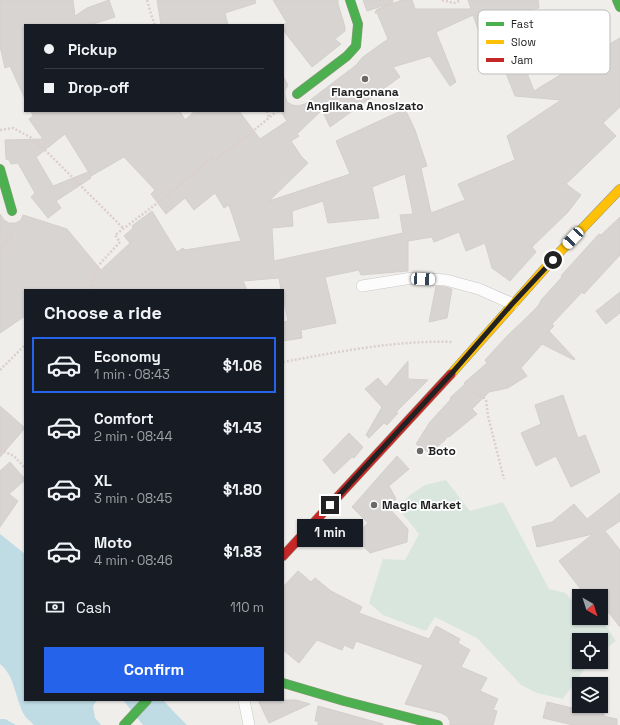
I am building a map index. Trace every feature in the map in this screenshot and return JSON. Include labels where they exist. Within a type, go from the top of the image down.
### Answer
[{"type":"main road","points":[[297,94],[347,56],[356,46],[358,24],[350,0]]},
{"type":"main road","points":[[617,0],[620,7]]},
{"type":"main road","points":[[0,169],[12,210]]},
{"type":"main road","points":[[284,554],[452,373],[512,304],[593,216],[620,189]]},
{"type":"main road","points":[[284,682],[344,701],[438,725]]},
{"type":"main road","points":[[124,725],[146,701]]},
{"type":"lane","points":[[362,286],[412,278],[446,280],[479,289],[512,304]]},
{"type":"lane","points":[[244,701],[250,725]]},
{"type":"path","points":[[147,0],[155,24]]},
{"type":"path","points":[[442,0],[454,3],[461,0]]},
{"type":"path","points":[[267,112],[269,117]]},
{"type":"path","points":[[90,289],[97,267],[120,242],[114,235],[168,195],[213,156],[218,158],[276,112]]},
{"type":"path","points":[[0,130],[13,128],[30,137],[123,228]]},
{"type":"path","points":[[284,362],[373,346],[438,341]]},
{"type":"path","points":[[0,370],[24,347]]},
{"type":"path","points":[[452,373],[470,392],[483,397],[486,400],[488,416],[504,479]]},
{"type":"path","points":[[0,450],[14,456],[24,467]]},
{"type":"shaded area","points":[[446,480],[470,511],[503,502],[549,589],[566,593],[572,601],[572,625],[606,625],[616,641],[608,647],[608,633],[572,633],[572,669],[584,669],[579,677],[572,677],[572,686],[563,699],[537,693],[521,685],[477,638],[435,617],[426,631],[383,615],[369,603],[383,559],[405,560],[419,534],[398,508],[410,495],[425,485]]},
{"type":"water","points":[[0,534],[24,553],[24,701],[96,701],[93,706],[95,718],[101,725],[34,725],[25,716],[9,675],[0,664]]},
{"type":"water","points":[[124,701],[164,701],[187,725],[143,725]]},
{"type":"water","points":[[0,719],[5,719],[16,725],[0,725]]},
{"type":"building","points":[[0,0],[73,0],[75,16],[87,8],[109,0],[115,17],[93,24],[24,24],[24,97],[10,66],[5,68],[0,46]]},
{"type":"building","points":[[157,0],[255,0],[256,3],[225,13],[228,24],[161,24]]},
{"type":"building","points":[[273,0],[338,0],[345,31],[335,39],[341,44],[312,67],[284,31],[284,24],[287,23]]},
{"type":"building","points":[[363,0],[392,0],[392,3],[367,11]]},
{"type":"building","points":[[402,0],[412,0],[415,9],[471,9],[468,0],[538,0],[539,8],[528,10],[478,10],[478,29],[473,15],[436,32],[456,82],[450,86],[430,56],[393,67],[400,77],[330,127],[322,110],[297,134],[299,136],[291,141],[301,156],[308,163],[269,201],[350,174],[336,141],[405,109],[415,130],[427,166],[421,168],[431,213],[465,200],[458,184],[515,160],[507,136],[561,100],[515,96],[506,74],[527,74],[534,91],[562,74],[610,74],[610,44],[620,38],[620,107],[603,123],[616,136],[566,184],[581,195],[568,212],[532,247],[536,252],[510,281],[492,268],[485,243],[466,251],[459,232],[434,242],[432,237],[408,241],[408,271],[361,275],[359,270],[325,277],[336,323],[301,330],[302,338],[284,341],[284,322],[288,321],[284,302],[284,289],[281,289],[279,278],[243,281],[247,289],[24,289],[24,317],[0,333],[0,214],[4,220],[9,223],[16,223],[21,220],[23,215],[67,229],[101,270],[130,243],[124,236],[133,228],[132,226],[152,211],[177,252],[183,248],[185,250],[241,241],[229,205],[224,208],[215,193],[194,210],[185,198],[166,214],[151,194],[155,190],[124,157],[91,176],[65,134],[36,157],[53,186],[88,172],[91,178],[56,201],[61,208],[48,218],[31,197],[35,193],[18,163],[11,164],[9,160],[6,159],[5,140],[43,139],[29,119],[33,116],[31,112],[181,112],[185,120],[194,112],[240,112],[260,139],[287,121],[283,115],[284,78],[288,85],[285,90],[287,102],[298,106],[305,104],[355,66],[363,57],[388,39],[376,10]],"holes":[[[405,174],[413,214],[400,215],[403,233],[274,261],[272,228],[293,226],[292,211],[323,201],[328,223],[379,218],[372,187]]]},
{"type":"building","points":[[620,217],[620,255],[584,294],[582,292],[552,324],[554,326],[549,331],[575,359],[574,360],[542,344],[521,368],[527,376],[508,388],[489,392],[472,409],[477,414],[449,437],[448,436],[430,453],[416,444],[430,422],[451,399],[450,398],[465,384],[464,383],[487,363],[485,360],[538,306],[542,299],[562,277],[561,276],[599,234],[601,235]]},
{"type":"building","points":[[436,286],[452,289],[447,318],[429,322]]},
{"type":"building","points":[[620,292],[620,313],[606,324],[596,311]]},
{"type":"building","points":[[408,361],[408,379],[428,380],[396,412],[398,413],[387,425],[384,423],[369,438],[366,435],[382,407],[365,389],[378,378],[386,387]]},
{"type":"building","points":[[563,395],[578,438],[585,435],[600,472],[571,487],[556,456],[536,466],[521,433],[541,424],[535,405]]},
{"type":"building","points":[[0,406],[24,427],[24,429],[0,457]]},
{"type":"building","points":[[349,433],[363,447],[354,458],[352,457],[334,474],[323,460]]},
{"type":"building","points":[[397,456],[409,469],[389,486],[396,499],[388,507],[408,529],[407,542],[370,553],[354,537],[368,523],[352,507]]},
{"type":"building","points":[[10,462],[24,478],[24,481],[9,494],[18,501],[0,527],[0,471]]},
{"type":"building","points":[[620,493],[620,521],[605,531],[620,550],[620,627],[608,612],[608,589],[581,589],[559,561],[593,534],[537,547],[532,527],[552,522],[574,504],[587,519]]},
{"type":"building","points":[[298,571],[311,582],[315,578],[331,591],[362,607],[359,613],[429,639],[436,626],[460,639],[458,643],[470,650],[461,667],[487,678],[480,691],[498,699],[493,710],[497,711],[493,725],[450,725],[450,721],[447,716],[441,713],[405,704],[423,665],[356,641],[353,649],[344,645],[342,650],[317,640],[299,663],[284,651],[284,586]]},
{"type":"building","points":[[296,700],[310,704],[269,723],[258,701]]},
{"type":"building","points":[[547,702],[572,708],[572,713],[604,713],[603,716],[617,719],[617,725],[573,725],[543,718]]},
{"type":"building","points":[[318,706],[383,725],[318,725],[318,721],[315,721]]},
{"type":"traffic: fast","points":[[297,94],[347,56],[356,46],[358,24],[350,0]]},
{"type":"traffic: fast","points":[[617,0],[620,7]]},
{"type":"traffic: fast","points":[[0,169],[12,211]]},
{"type":"traffic: fast","points":[[284,683],[344,701],[438,725]]},
{"type":"traffic: fast","points":[[124,725],[146,701]]},
{"type":"traffic: slow","points":[[451,374],[556,256],[620,189]]},
{"type":"traffic: jam","points":[[284,555],[451,374]]},
{"type":"place","name":"Fiangonana Anglikana Anosizato","points":[[365,79]]},
{"type":"place","name":"Boto","points":[[420,451]]},
{"type":"place","name":"Magic Market","points":[[374,505]]},
{"type":"route","points":[[330,505],[452,373],[512,304],[553,260]]}]
